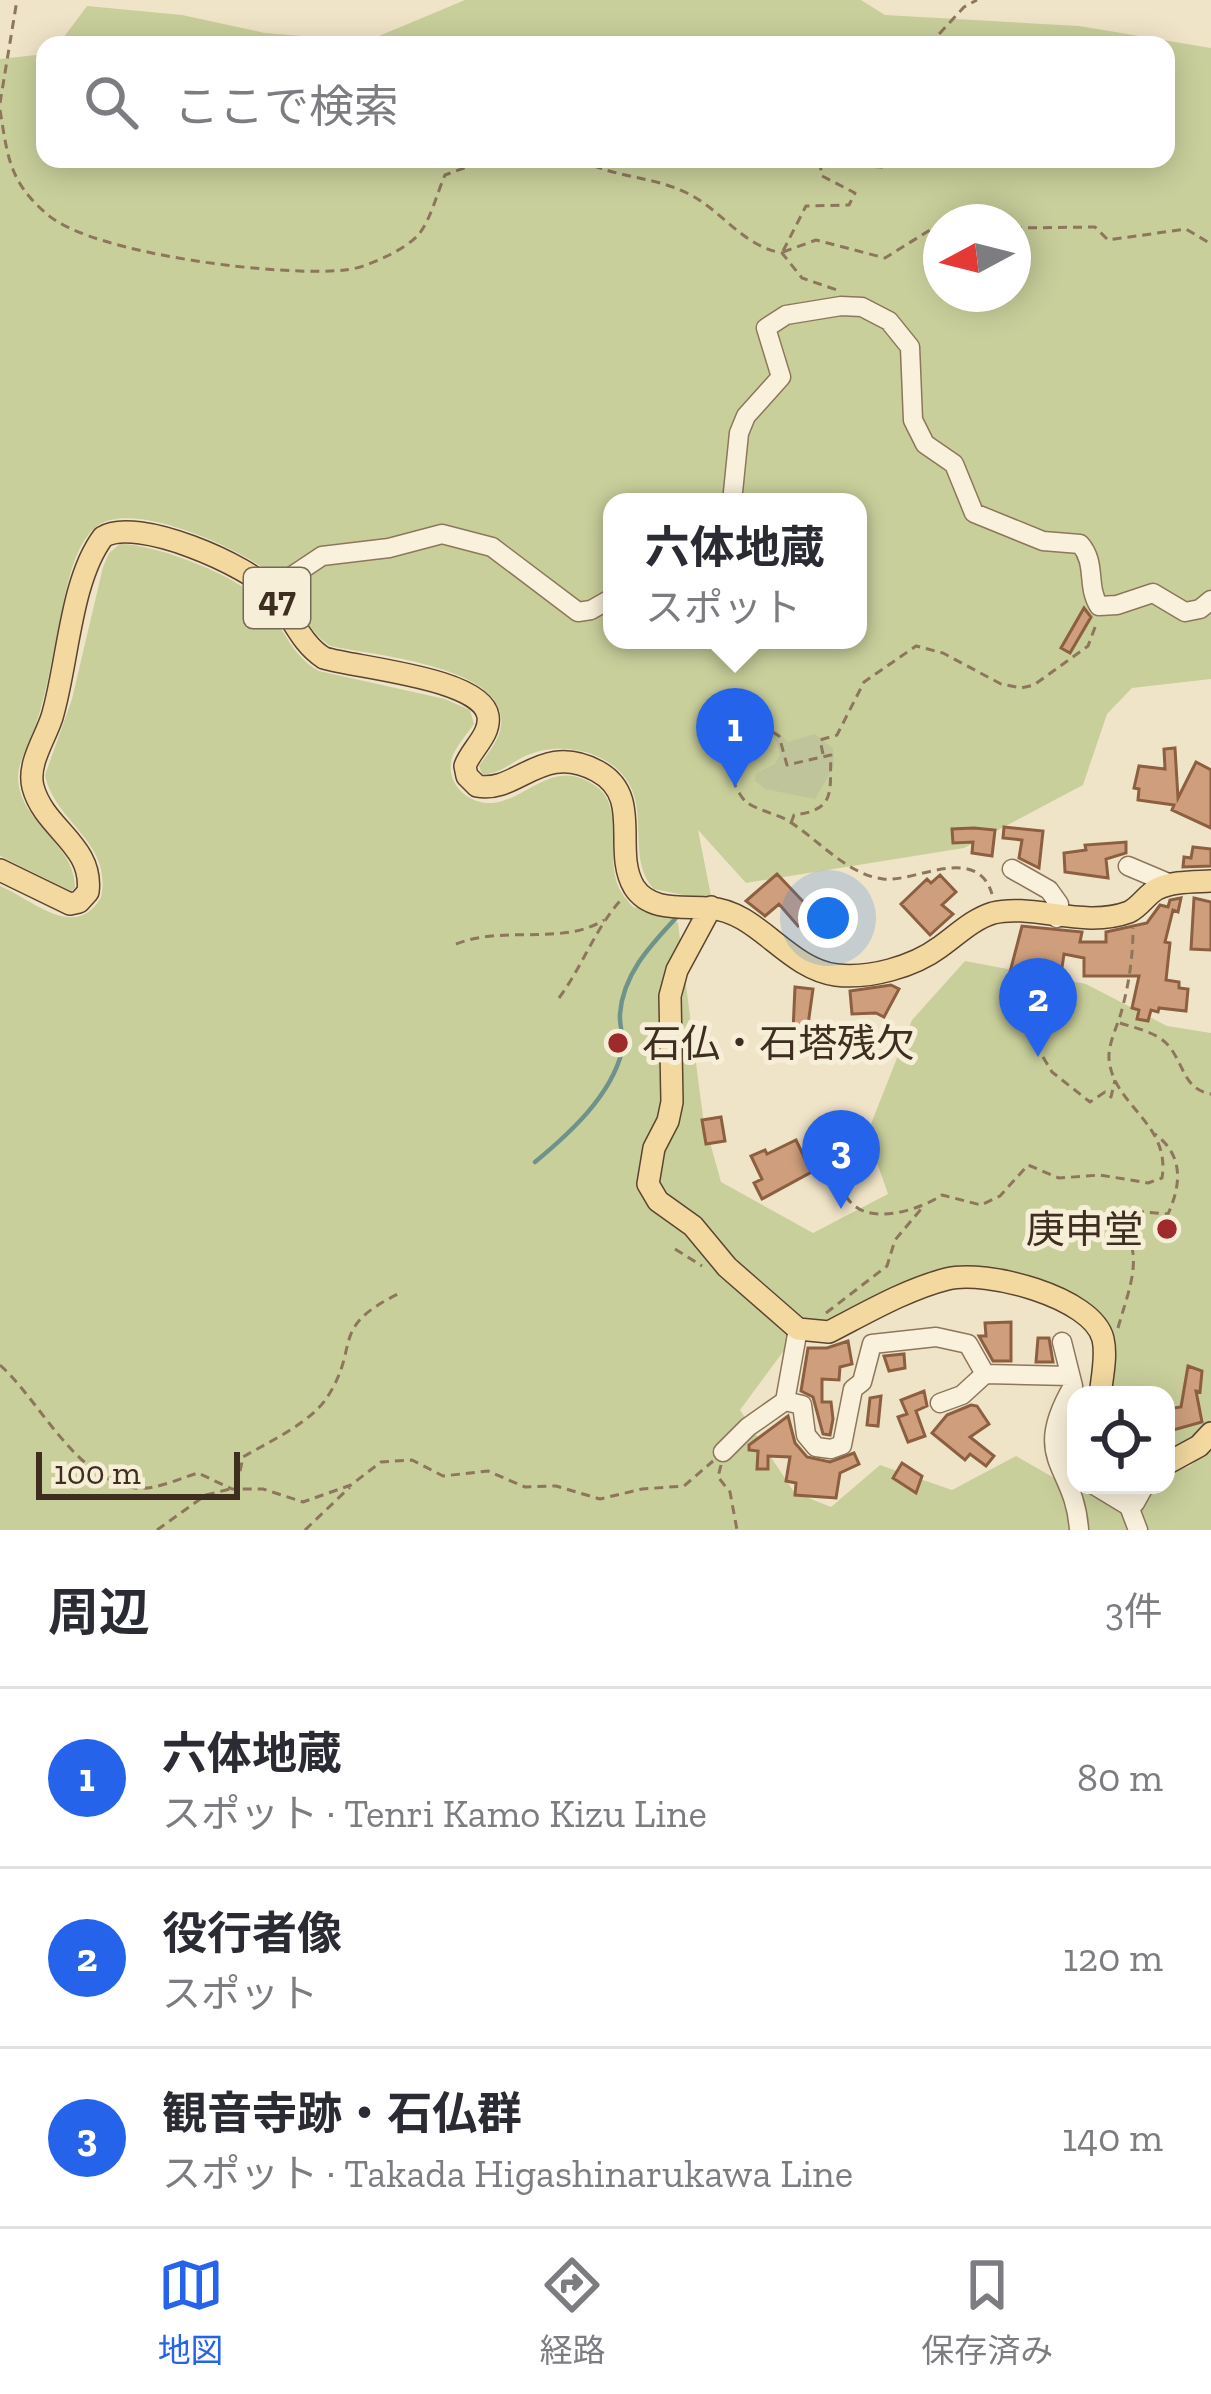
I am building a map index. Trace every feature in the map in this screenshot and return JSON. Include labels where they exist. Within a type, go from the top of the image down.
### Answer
[{"type":"main road","name":"47","points":[[0,870],[70,904],[82,899],[89,887],[82,855],[36,797],[31,775],[58,695],[90,562],[103,537],[127,530],[193,547],[271,590],[308,645],[324,658],[450,685],[479,699],[488,715],[487,729],[465,766],[477,786],[497,787],[529,769],[556,762],[579,764],[605,776],[624,803],[627,864],[634,886]]},
{"type":"main road","points":[[634,886],[648,902],[711,908],[741,918],[810,968],[835,975],[862,975],[934,952],[992,914],[1012,911],[1057,918],[1132,911],[1156,889],[1211,881]]},
{"type":"main road","points":[[711,908],[677,970],[670,996],[672,1102],[654,1148],[648,1184],[658,1202],[693,1226],[727,1267],[798,1330],[829,1332],[949,1278],[999,1279],[1025,1285],[1091,1319],[1103,1337],[1100,1386]]},
{"type":"main road","points":[[1175,1459],[1211,1433]]},
{"type":"street","points":[[733,493],[739,433],[746,416],[781,377],[766,328],[785,315],[862,307],[889,321],[910,347],[913,420],[925,443],[954,464],[974,513],[1043,541],[1080,544],[1088,554],[1093,596],[1103,607],[1153,593],[1185,612],[1211,600]]},
{"type":"street","points":[[271,590],[322,556],[389,548],[442,534],[492,547],[578,612],[603,603]]},
{"type":"street","points":[[1128,866],[1173,884]]},
{"type":"street","points":[[1012,869],[1049,890],[1059,904],[1057,918]]},
{"type":"street","points":[[724,1452],[748,1427],[785,1401],[798,1330]]},
{"type":"street","points":[[785,1401],[802,1406],[806,1435],[816,1447],[831,1449],[842,1445],[853,1389],[862,1382],[872,1344],[936,1337],[968,1343],[985,1374]]},
{"type":"street","points":[[1062,1342],[1071,1386]]},
{"type":"street","points":[[940,1402],[962,1395],[985,1374],[1072,1381]]},
{"type":"street","points":[[1072,1381],[1052,1438],[1079,1530]]},
{"type":"street","points":[[1109,1494],[1127,1505],[1135,1503],[1140,1494]]},
{"type":"street","points":[[1124,1494],[1138,1530]]},
{"type":"path","points":[[17,0],[0,107],[13,177],[31,200],[67,229],[148,252],[234,265],[324,272],[364,266],[418,236],[445,175],[464,168]]},
{"type":"path","points":[[937,36],[977,0]]},
{"type":"path","points":[[596,168],[662,182],[694,196],[759,249],[782,253],[816,240],[885,258],[923,234]]},
{"type":"path","points":[[782,253],[806,206],[849,206],[855,193],[822,176],[821,168]]},
{"type":"path","points":[[1031,228],[1095,227],[1108,239],[1186,229],[1211,244]]},
{"type":"path","points":[[782,253],[802,278],[848,292]]},
{"type":"path","points":[[824,755],[820,740],[837,735],[864,682],[916,646],[943,653],[1001,684],[1021,688],[1034,685],[1088,646],[1103,607]]},
{"type":"path","points":[[791,823],[794,815],[825,804],[833,787],[831,755],[787,765],[779,736],[768,729],[735,775],[735,788],[744,800],[791,823],[854,868],[886,880],[935,869],[958,868],[979,875],[993,897],[992,914]]},
{"type":"path","points":[[559,998],[580,970],[604,920],[634,886]]},
{"type":"path","points":[[821,1317],[887,1267],[895,1240],[941,1195],[981,1205],[1000,1196],[1028,1165],[1059,1178],[1100,1175],[1148,1183],[1162,1178],[1166,1156],[1115,1078],[1109,1059],[1133,962],[1132,911]]},
{"type":"path","points":[[456,944],[491,933],[578,934],[604,920]]},
{"type":"path","points":[[1118,1023],[1157,1036],[1170,1046],[1188,1082],[1203,1094],[1211,1094]]},
{"type":"path","points":[[1043,1057],[1052,1072],[1090,1102],[1105,1091],[1111,1097],[1115,1078]]},
{"type":"path","points":[[1114,1343],[1132,1271],[1132,1247],[1120,1222],[1122,1210],[1168,1214],[1174,1200],[1178,1170],[1172,1146],[1155,1133]]},
{"type":"path","points":[[838,1183],[853,1206],[874,1216],[930,1203]]},
{"type":"path","points":[[234,1488],[244,1457],[304,1419],[327,1397],[350,1329],[372,1307],[400,1293]]},
{"type":"path","points":[[0,1365],[39,1406],[62,1442],[96,1471],[136,1489],[198,1473],[234,1488]]},
{"type":"path","points":[[304,1530],[381,1462],[412,1460],[443,1476],[488,1471],[525,1487],[556,1486],[600,1499],[641,1489],[684,1486],[724,1452]]},
{"type":"path","points":[[724,1452],[718,1477],[730,1492],[737,1530]]},
{"type":"path","points":[[157,1530],[206,1495],[234,1488],[263,1489],[303,1502],[351,1485]]},
{"type":"green space","points":[[465,0],[861,0],[885,15],[1079,26],[1139,36],[379,36]]},
{"type":"green space","points":[[87,6],[182,15],[303,36],[65,36]]},
{"type":"green space","points":[[1175,42],[1211,48],[1211,679],[1132,688],[1107,714],[1083,785],[964,848],[746,883],[698,830],[712,901],[654,889],[641,863],[631,787],[602,758],[550,749],[482,774],[479,766],[501,726],[498,706],[484,689],[434,667],[330,646],[281,583],[258,564],[186,530],[134,519],[112,520],[87,536],[75,560],[41,709],[18,772],[21,794],[67,859],[75,888],[71,891],[0,856],[0,59],[36,55],[36,168],[1175,168]]},
{"type":"green space","points":[[120,544],[173,555],[247,589],[267,608],[300,656],[319,671],[445,699],[470,710],[474,724],[451,765],[454,782],[466,796],[493,803],[568,775],[582,778],[605,795],[612,816],[619,888],[633,907],[665,914],[678,923],[681,947],[664,1102],[638,1177],[687,1233],[794,1337],[740,1410],[794,1492],[831,1507],[880,1465],[952,1490],[1016,1456],[1056,1479],[1073,1530],[0,1530],[0,886],[67,917],[91,910],[101,897],[99,861],[60,807],[45,775],[72,699],[103,567]]},
{"type":"green space","points":[[772,726],[788,742],[815,734],[833,748],[834,766],[815,799],[765,789],[755,781],[756,774],[775,764],[780,755],[776,740],[768,735]]},
{"type":"green space","points":[[965,961],[1086,984],[1167,1026],[1211,1033],[1211,1420],[1193,1438],[1175,1449],[1175,1386],[1110,1386],[1112,1358],[1074,1299],[1028,1276],[977,1266],[947,1269],[826,1323],[803,1321],[658,1186],[685,977],[703,1117],[721,1182],[813,1233],[888,1194],[867,1134],[912,1020]]},
{"type":"green space","points":[[1061,1422],[1067,1479],[1066,1475]]},
{"type":"green space","points":[[1211,1446],[1211,1530],[1142,1530],[1135,1511],[1145,1494],[1175,1494],[1175,1472],[1190,1466]]},
{"type":"green space","points":[[1071,1494],[1102,1494],[1131,1530],[1081,1530]]},
{"type":"building","points":[[1084,608],[1091,617],[1070,653],[1061,648]]},
{"type":"building","points":[[1175,748],[1178,798],[1196,762],[1211,770],[1211,828],[1172,810],[1174,805],[1138,800],[1139,789],[1134,788],[1139,766],[1165,769],[1164,749]]},
{"type":"building","points":[[1004,827],[1043,831],[1039,868],[1019,858],[1022,840],[1003,838]]},
{"type":"building","points":[[952,829],[995,830],[992,856],[972,853],[973,842],[953,843]]},
{"type":"building","points":[[1126,842],[1126,853],[1106,859],[1108,878],[1065,872],[1064,853],[1086,850],[1085,845]]},
{"type":"building","points":[[1193,847],[1211,849],[1211,866],[1183,867]]},
{"type":"building","points":[[777,874],[814,913],[798,926],[779,904],[765,916],[746,901]]},
{"type":"building","points":[[940,875],[956,892],[942,905],[953,914],[930,935],[901,904],[927,879],[931,883]]},
{"type":"building","points":[[1181,898],[1165,942],[1170,943],[1166,980],[1188,989],[1186,1011],[1159,1008],[1158,1012],[1151,1010],[1148,1021],[1137,1019],[1139,1010],[1132,1008],[1139,976],[1084,976],[1084,958],[1064,954],[1061,974],[1022,968],[1021,974],[1010,972],[1022,926],[1082,932],[1080,942],[1106,942],[1106,932],[1147,923],[1160,905],[1168,907],[1170,900]]},
{"type":"building","points":[[1194,898],[1211,902],[1211,950],[1191,949]]},
{"type":"building","points":[[891,985],[899,989],[884,1017],[852,1014],[850,991]]},
{"type":"building","points":[[795,987],[813,989],[807,1032],[793,1031]]},
{"type":"building","points":[[721,1117],[725,1141],[706,1144],[702,1120]]},
{"type":"building","points":[[796,1140],[805,1159],[831,1149],[839,1170],[824,1175],[821,1167],[762,1199],[754,1183],[762,1179],[751,1156]]},
{"type":"building","points":[[1011,1322],[1011,1361],[993,1361],[979,1336],[986,1336],[985,1323]]},
{"type":"building","points":[[1038,1338],[1049,1338],[1053,1362],[1036,1362]]},
{"type":"building","points":[[848,1341],[852,1364],[840,1367],[839,1380],[822,1379],[822,1402],[831,1402],[833,1419],[830,1435],[823,1434],[813,1397],[801,1391],[808,1348]]},
{"type":"building","points":[[904,1354],[905,1368],[889,1371],[884,1356]]},
{"type":"building","points":[[1188,1366],[1202,1371],[1200,1392],[1196,1391],[1202,1422],[1175,1430],[1175,1408],[1181,1407]]},
{"type":"building","points":[[924,1391],[927,1406],[916,1411],[925,1436],[908,1442],[898,1417],[907,1414],[901,1400]]},
{"type":"building","points":[[881,1396],[878,1426],[867,1425],[870,1398]]},
{"type":"building","points":[[977,1406],[989,1424],[970,1437],[994,1456],[986,1466],[970,1454],[965,1460],[932,1433],[947,1415]]},
{"type":"building","points":[[788,1416],[795,1443],[807,1457],[830,1462],[854,1453],[859,1464],[840,1473],[836,1498],[795,1495],[796,1483],[786,1481],[790,1457],[768,1456],[768,1469],[757,1469],[758,1451],[749,1450],[749,1445]]},
{"type":"building","points":[[902,1463],[922,1476],[916,1493],[893,1478]]},
{"type":"waterway","points":[[535,1162],[575,1126],[609,1083],[622,1051],[620,1014],[626,986],[648,950],[676,918]]},
{"type":"place","name":"六体地蔵","points":[[735,787]]},
{"type":"place","name":"石仏・石塔残欠","points":[[618,1043]]},
{"type":"place","name":"役行者像","points":[[1038,1057]]},
{"type":"place","name":"観音寺跡・石仏群","points":[[841,1209]]},
{"type":"place","name":"庚申堂","points":[[1167,1229]]}]
